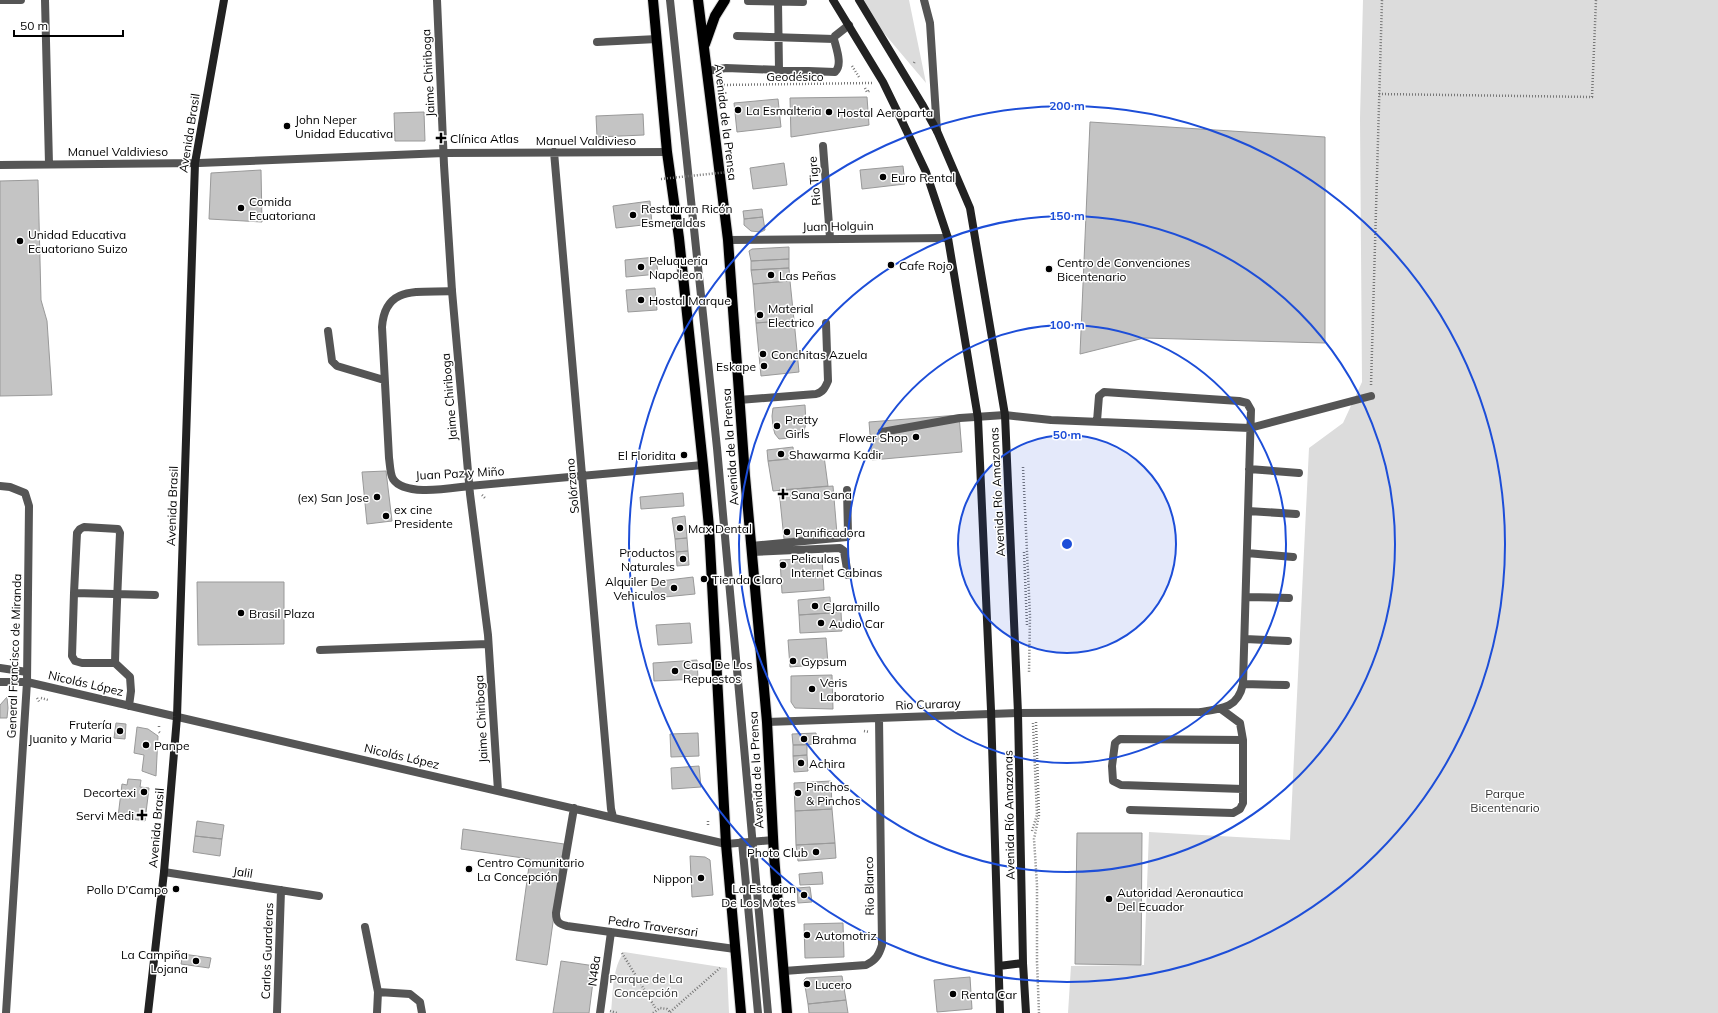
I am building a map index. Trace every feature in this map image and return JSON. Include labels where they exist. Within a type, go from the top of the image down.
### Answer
[{"type":"main road","name":"Avenida Brasil","points":[[148,1013],[164,872],[177,717],[195,163],[224,0]]},
{"type":"main road","points":[[653,0],[667,152],[679,238],[703,465],[708,527],[726,844],[741,1013]]},
{"type":"main road","name":"Avenida de la Prensa","points":[[698,0],[728,240],[751,549],[767,722],[773,840],[787,1013]]},
{"type":"main road","points":[[704,48],[715,16],[725,0]]},
{"type":"main road","name":"Avenida Río Amazonas","points":[[833,0],[883,82],[926,172],[948,238],[978,418],[991,714],[1000,1013]]},
{"type":"main road","name":"Avenida Río Amazonas","points":[[859,0],[937,131],[970,208],[1005,415],[1018,713],[1023,963],[1026,1013]]},
{"type":"main road","points":[[999,966],[1023,963]]},
{"type":"street","points":[[0,0],[21,0]]},
{"type":"street","points":[[45,0],[48,164]]},
{"type":"street","name":"Jaime Chiriboga","points":[[437,0],[452,291],[469,486],[488,644],[498,791]]},
{"type":"street","points":[[670,0],[717,448],[768,1013]]},
{"type":"street","points":[[924,0],[930,23],[937,131]]},
{"type":"street","points":[[748,1],[803,2]]},
{"type":"street","points":[[778,2],[779,70]]},
{"type":"street","points":[[737,36],[834,39],[849,25]]},
{"type":"street","points":[[597,42],[657,39]]},
{"type":"street","points":[[707,71],[726,68],[834,72],[838,69],[839,64],[834,39]]},
{"type":"street","name":"Rio Tigre","points":[[823,146],[830,238]]},
{"type":"street","name":"Solórzano","points":[[554,152],[611,809],[613,817]]},
{"type":"street","name":"Manuel Valdivieso","points":[[0,165],[195,163],[444,153],[667,152]]},
{"type":"street","name":"Juan Holguin","points":[[728,240],[948,238]]},
{"type":"street","name":"Juan Paz y Miño","points":[[452,291],[405,293],[394,298],[388,304],[383,317],[384,380],[389,458],[392,478],[397,484],[425,490],[703,465]]},
{"type":"street","points":[[739,400],[816,394],[826,388],[828,381],[826,323]]},
{"type":"street","points":[[328,332],[332,361],[337,366],[384,380]]},
{"type":"street","points":[[1097,421],[1099,396],[1104,392],[1239,401],[1247,404],[1252,410],[1250,428],[1244,684],[1241,694],[1235,702],[1221,709],[1240,723],[1243,740],[1242,804],[1240,809],[1233,812],[1130,810]]},
{"type":"street","points":[[882,432],[960,418],[1005,415],[1051,420],[1250,428],[1371,396]]},
{"type":"street","points":[[1249,469],[1299,473]]},
{"type":"street","name":"General Francisco de Miranda","points":[[0,486],[10,487],[25,493],[29,506],[27,682],[6,1013]]},
{"type":"street","points":[[751,549],[847,537],[847,490]]},
{"type":"street","points":[[1248,510],[1296,514]]},
{"type":"street","points":[[115,663],[120,530],[84,527],[77,533],[72,656],[75,661],[82,663],[115,663],[130,677],[131,691],[129,706]]},
{"type":"street","points":[[751,549],[840,548],[844,551],[848,575]]},
{"type":"street","points":[[1247,553],[1293,557]]},
{"type":"street","points":[[74,593],[155,594]]},
{"type":"street","points":[[1246,597],[1289,598]]},
{"type":"street","points":[[1244,638],[1288,641]]},
{"type":"street","points":[[320,650],[488,644]]},
{"type":"street","points":[[0,668],[27,672]]},
{"type":"street","name":"Nicolás López","points":[[0,682],[27,682],[726,844],[773,840]]},
{"type":"street","points":[[1244,684],[1286,685]]},
{"type":"street","name":"Rio Curaray","points":[[767,722],[1018,713],[1200,712],[1221,709]]},
{"type":"street","name":"Rio Blanco","points":[[784,972],[866,965],[876,959],[880,952],[882,945],[879,718]]},
{"type":"street","points":[[1243,740],[1120,740],[1114,743],[1112,766],[1113,782],[1120,785],[1243,789]]},
{"type":"street","name":"Pedro Traversari","points":[[574,808],[556,913],[557,921],[568,926],[735,949]]},
{"type":"street","points":[[742,842],[758,1013]]},
{"type":"street","name":"Jalil","points":[[164,872],[319,896]]},
{"type":"street","name":"Carlos Guarderas","points":[[277,1013],[281,890]]},
{"type":"street","points":[[365,927],[378,992],[377,1013]]},
{"type":"street","name":"N48a","points":[[600,1013],[611,932]]},
{"type":"street","points":[[378,992],[410,994],[420,1002],[422,1013]]},
{"type":"path","points":[[1371,396],[1382,0]]},
{"type":"path","points":[[1379,94],[1592,97],[1596,0]]},
{"type":"path","points":[[852,66],[859,77]]},
{"type":"path","name":"Geodésico","points":[[708,87],[718,85],[863,84],[883,82]]},
{"type":"path","points":[[865,88],[867,92],[871,90]]},
{"type":"path","points":[[661,179],[728,172]]},
{"type":"path","points":[[659,260],[664,259]]},
{"type":"path","points":[[1023,466],[1030,616],[1029,675]]},
{"type":"path","points":[[37,697],[40,703]]},
{"type":"path","points":[[1036,713],[1039,815],[1034,838],[1037,885],[1037,962],[1039,1013]]},
{"type":"path","points":[[708,821],[708,827]]},
{"type":"path","points":[[622,953],[656,1009]]},
{"type":"path","points":[[653,1013],[656,1009],[664,1008],[671,1012],[720,968]]},
{"type":"path","points":[[613,1012],[618,1013]]},
{"type":"green space","points":[[856,0],[909,0],[926,83]]},
{"type":"green space","name":"Parque Bicentenario","points":[[1363,0],[1718,0],[1718,1013],[1068,1013],[1071,966],[1144,965],[1149,832],[1290,840],[1309,448],[1343,423],[1362,382],[1360,118]]},
{"type":"green space","name":"Parque de La Concepción","points":[[624,952],[727,968],[729,1013],[611,1013],[615,973],[620,958]]},
{"type":"building","name":"Hostal Aeroparta","points":[[867,97],[869,125],[791,137],[790,98]]},
{"type":"building","points":[[778,99],[781,127],[737,132],[734,103]]},
{"type":"building","points":[[424,112],[425,141],[395,141],[394,113]]},
{"type":"building","points":[[643,114],[644,135],[597,137],[596,116]]},
{"type":"building","points":[[1090,122],[1325,137],[1325,343],[1144,338],[1080,354]]},
{"type":"building","points":[[784,163],[787,185],[753,189],[750,168]]},
{"type":"building","name":"Euro Rental","points":[[903,166],[905,184],[862,189],[860,170]]},
{"type":"building","points":[[261,170],[262,222],[209,219],[211,173]]},
{"type":"building","name":"Unidad Educativa Ecuatoriano Suizo","points":[[38,180],[41,300],[47,321],[52,395],[0,396],[0,181]]},
{"type":"building","name":"Restauran Ricón Esmeraldas","points":[[650,201],[652,224],[616,228],[613,206]]},
{"type":"building","points":[[762,209],[763,217],[744,219],[743,211]]},
{"type":"building","points":[[763,217],[765,230],[761,232],[751,231],[744,225],[744,219]]},
{"type":"building","points":[[789,247],[789,259],[751,261],[749,251],[752,249]]},
{"type":"building","name":"Peluqueria Napoleon","points":[[656,257],[658,274],[626,277],[625,260]]},
{"type":"building","points":[[789,259],[789,268],[751,270],[751,261]]},
{"type":"building","name":"Las Peñas","points":[[789,268],[790,281],[753,284],[751,270]]},
{"type":"building","points":[[790,281],[794,320],[756,323],[753,284]]},
{"type":"building","name":"Hostal Marque","points":[[655,288],[657,310],[628,312],[626,290]]},
{"type":"building","points":[[794,320],[799,372],[761,376],[756,323]]},
{"type":"building","points":[[805,405],[806,424],[802,437],[779,439],[775,434],[773,427],[773,408]]},
{"type":"building","name":"Flower Shop","points":[[959,415],[962,452],[872,460],[869,422]]},
{"type":"building","name":"Shawarma Kadir","points":[[793,447],[794,458],[768,461],[767,450]]},
{"type":"building","points":[[824,456],[828,486],[773,491],[768,461]]},
{"type":"building","name":"(ex) San Jose","points":[[386,471],[392,521],[367,524],[362,472]]},
{"type":"building","points":[[833,486],[837,534],[784,539],[779,490]]},
{"type":"building","points":[[683,493],[684,506],[641,509],[640,497]]},
{"type":"building","name":"Max Dental","points":[[685,516],[687,538],[675,539],[672,518]]},
{"type":"building","points":[[687,538],[688,551],[676,552],[675,539]]},
{"type":"building","name":"Productos Naturales","points":[[688,551],[689,565],[677,566],[676,552]]},
{"type":"building","points":[[822,558],[824,590],[782,593],[780,560]]},
{"type":"building","name":"Alquiler De Vehiculos","points":[[693,577],[695,594],[654,598],[652,582]]},
{"type":"building","name":"Brasil Plaza","points":[[197,582],[284,582],[284,644],[198,645]]},
{"type":"building","name":"CJaramillo","points":[[830,597],[831,613],[799,615],[798,600]]},
{"type":"building","name":"Audio Car","points":[[841,612],[842,631],[800,633],[799,615]]},
{"type":"building","points":[[690,623],[692,643],[658,645],[656,625]]},
{"type":"building","points":[[826,638],[828,664],[790,667],[788,640]]},
{"type":"building","name":"Casa De Los Repuestos","points":[[697,660],[698,679],[654,681],[653,663]]},
{"type":"building","name":"Veris Laboratorio","points":[[832,675],[833,709],[795,708],[791,702],[791,676]]},
{"type":"building","points":[[7,697],[7,718],[0,718],[0,705]]},
{"type":"building","name":"Frutería Juanito y Maria","points":[[116,723],[126,724],[125,739],[114,738]]},
{"type":"building","name":"Panpe","points":[[137,727],[148,729],[158,736],[156,776],[142,771],[144,755],[134,753]]},
{"type":"building","points":[[698,733],[699,756],[671,757],[670,734]]},
{"type":"building","name":"Brahma","points":[[816,733],[817,744],[793,745],[792,734]]},
{"type":"building","points":[[793,745],[807,745],[807,755],[793,756]]},
{"type":"building","name":"Achira","points":[[807,755],[808,771],[794,772],[793,756]]},
{"type":"building","points":[[699,766],[701,787],[672,789],[671,768]]},
{"type":"building","points":[[128,779],[141,780],[140,787],[149,788],[145,821],[118,817],[122,784],[127,785]]},
{"type":"building","points":[[831,781],[832,809],[795,811],[794,783]]},
{"type":"building","points":[[832,809],[835,843],[796,845],[795,811]]},
{"type":"building","points":[[197,821],[224,825],[222,839],[195,836]]},
{"type":"building","points":[[463,829],[564,844],[547,965],[516,960],[530,859],[461,849]]},
{"type":"building","name":"Autoridad Aeronautica Del Ecuador","points":[[1077,833],[1142,833],[1141,965],[1075,964]]},
{"type":"building","points":[[195,836],[222,839],[220,856],[193,852]]},
{"type":"building","name":"Photo Club","points":[[835,843],[836,858],[798,861],[796,845]]},
{"type":"building","name":"Nippon","points":[[690,856],[705,857],[710,860],[713,895],[692,897]]},
{"type":"building","points":[[822,872],[823,884],[800,885],[799,874]]},
{"type":"building","name":"La Estacion De Los Motes","points":[[810,887],[812,902],[798,903],[797,888]]},
{"type":"building","points":[[843,923],[844,957],[805,958],[804,924]]},
{"type":"building","name":"La Campiña Lojana","points":[[183,954],[211,958],[209,968],[181,964]]},
{"type":"building","points":[[561,961],[595,966],[589,1013],[553,1013]]},
{"type":"building","points":[[842,976],[846,1000],[808,1004],[804,980],[806,978]]},
{"type":"building","name":"Renta Car","points":[[970,977],[972,1009],[937,1012],[934,980]]},
{"type":"building","points":[[846,1000],[848,1013],[809,1013],[808,1004]]},
{"type":"place","name":"La Esmalteria","points":[[738,110]]},
{"type":"place","name":"Hostal Aeroparta","points":[[829,112]]},
{"type":"place","name":"John Neper Unidad Educativa","points":[[287,126]]},
{"type":"place","name":"Clínica Atlas","points":[[441,138]]},
{"type":"place","name":"Euro Rental","points":[[883,177]]},
{"type":"place","name":"Comida Ecuatoriana","points":[[241,208]]},
{"type":"place","name":"Restauran Ricón Esmeraldas","points":[[633,215]]},
{"type":"place","name":"Unidad Educativa Ecuatoriano Suizo","points":[[20,241]]},
{"type":"place","name":"Cafe Rojo","points":[[891,265]]},
{"type":"place","name":"Peluqueria Napoleon","points":[[641,267]]},
{"type":"place","name":"Centro de Convenciones Bicentenario","points":[[1049,269]]},
{"type":"place","name":"Las Peñas","points":[[771,275]]},
{"type":"place","name":"Hostal Marque","points":[[641,300]]},
{"type":"place","name":"Material Electrico","points":[[760,315]]},
{"type":"place","name":"Conchitas Azuela","points":[[763,354]]},
{"type":"place","name":"Eskape","points":[[764,366]]},
{"type":"place","name":"Pretty Girls","points":[[777,426]]},
{"type":"place","name":"Flower Shop","points":[[916,437]]},
{"type":"place","name":"Shawarma Kadir","points":[[781,454]]},
{"type":"place","name":"El Floridita","points":[[684,455]]},
{"type":"place","name":"Sana Sana","points":[[783,494]]},
{"type":"place","name":"(ex) San Jose","points":[[377,497]]},
{"type":"place","name":"ex cine Presidente","points":[[386,516]]},
{"type":"place","name":"Max Dental","points":[[680,528]]},
{"type":"place","name":"Panificadora","points":[[787,532]]},
{"type":"place","name":"Productos Naturales","points":[[683,559]]},
{"type":"place","name":"Peliculas Internet Cabinas","points":[[783,565]]},
{"type":"place","name":"Tienda Claro","points":[[704,579]]},
{"type":"place","name":"Alquiler De Vehiculos","points":[[674,588]]},
{"type":"place","name":"CJaramillo","points":[[815,606]]},
{"type":"place","name":"Brasil Plaza","points":[[241,613]]},
{"type":"place","name":"Audio Car","points":[[821,623]]},
{"type":"place","name":"Gypsum","points":[[793,661]]},
{"type":"place","name":"Casa De Los Repuestos","points":[[675,671]]},
{"type":"place","name":"Veris Laboratorio","points":[[812,689]]},
{"type":"place","name":"Frutería Juanito y Maria","points":[[120,731]]},
{"type":"place","name":"Brahma","points":[[804,739]]},
{"type":"place","name":"Panpe","points":[[146,745]]},
{"type":"place","name":"Achira","points":[[801,763]]},
{"type":"place","name":"Decortexi","points":[[144,792]]},
{"type":"place","name":"Pinchos & Pinchos","points":[[798,793]]},
{"type":"place","name":"Servi Medi","points":[[142,815]]},
{"type":"place","name":"Photo Club","points":[[816,852]]},
{"type":"place","name":"Centro Comunitario La Concepción","points":[[469,869]]},
{"type":"place","name":"Nippon","points":[[701,878]]},
{"type":"place","name":"Pollo D’Campo","points":[[176,889]]},
{"type":"place","name":"La Estacion De Los Motes","points":[[804,895]]},
{"type":"place","name":"Autoridad Aeronautica Del Ecuador","points":[[1109,899]]},
{"type":"place","name":"Automotriz","points":[[807,935]]},
{"type":"place","name":"La Campiña Lojana","points":[[196,961]]},
{"type":"place","name":"Lucero","points":[[807,984]]},
{"type":"place","name":"Renta Car","points":[[953,994]]}]
